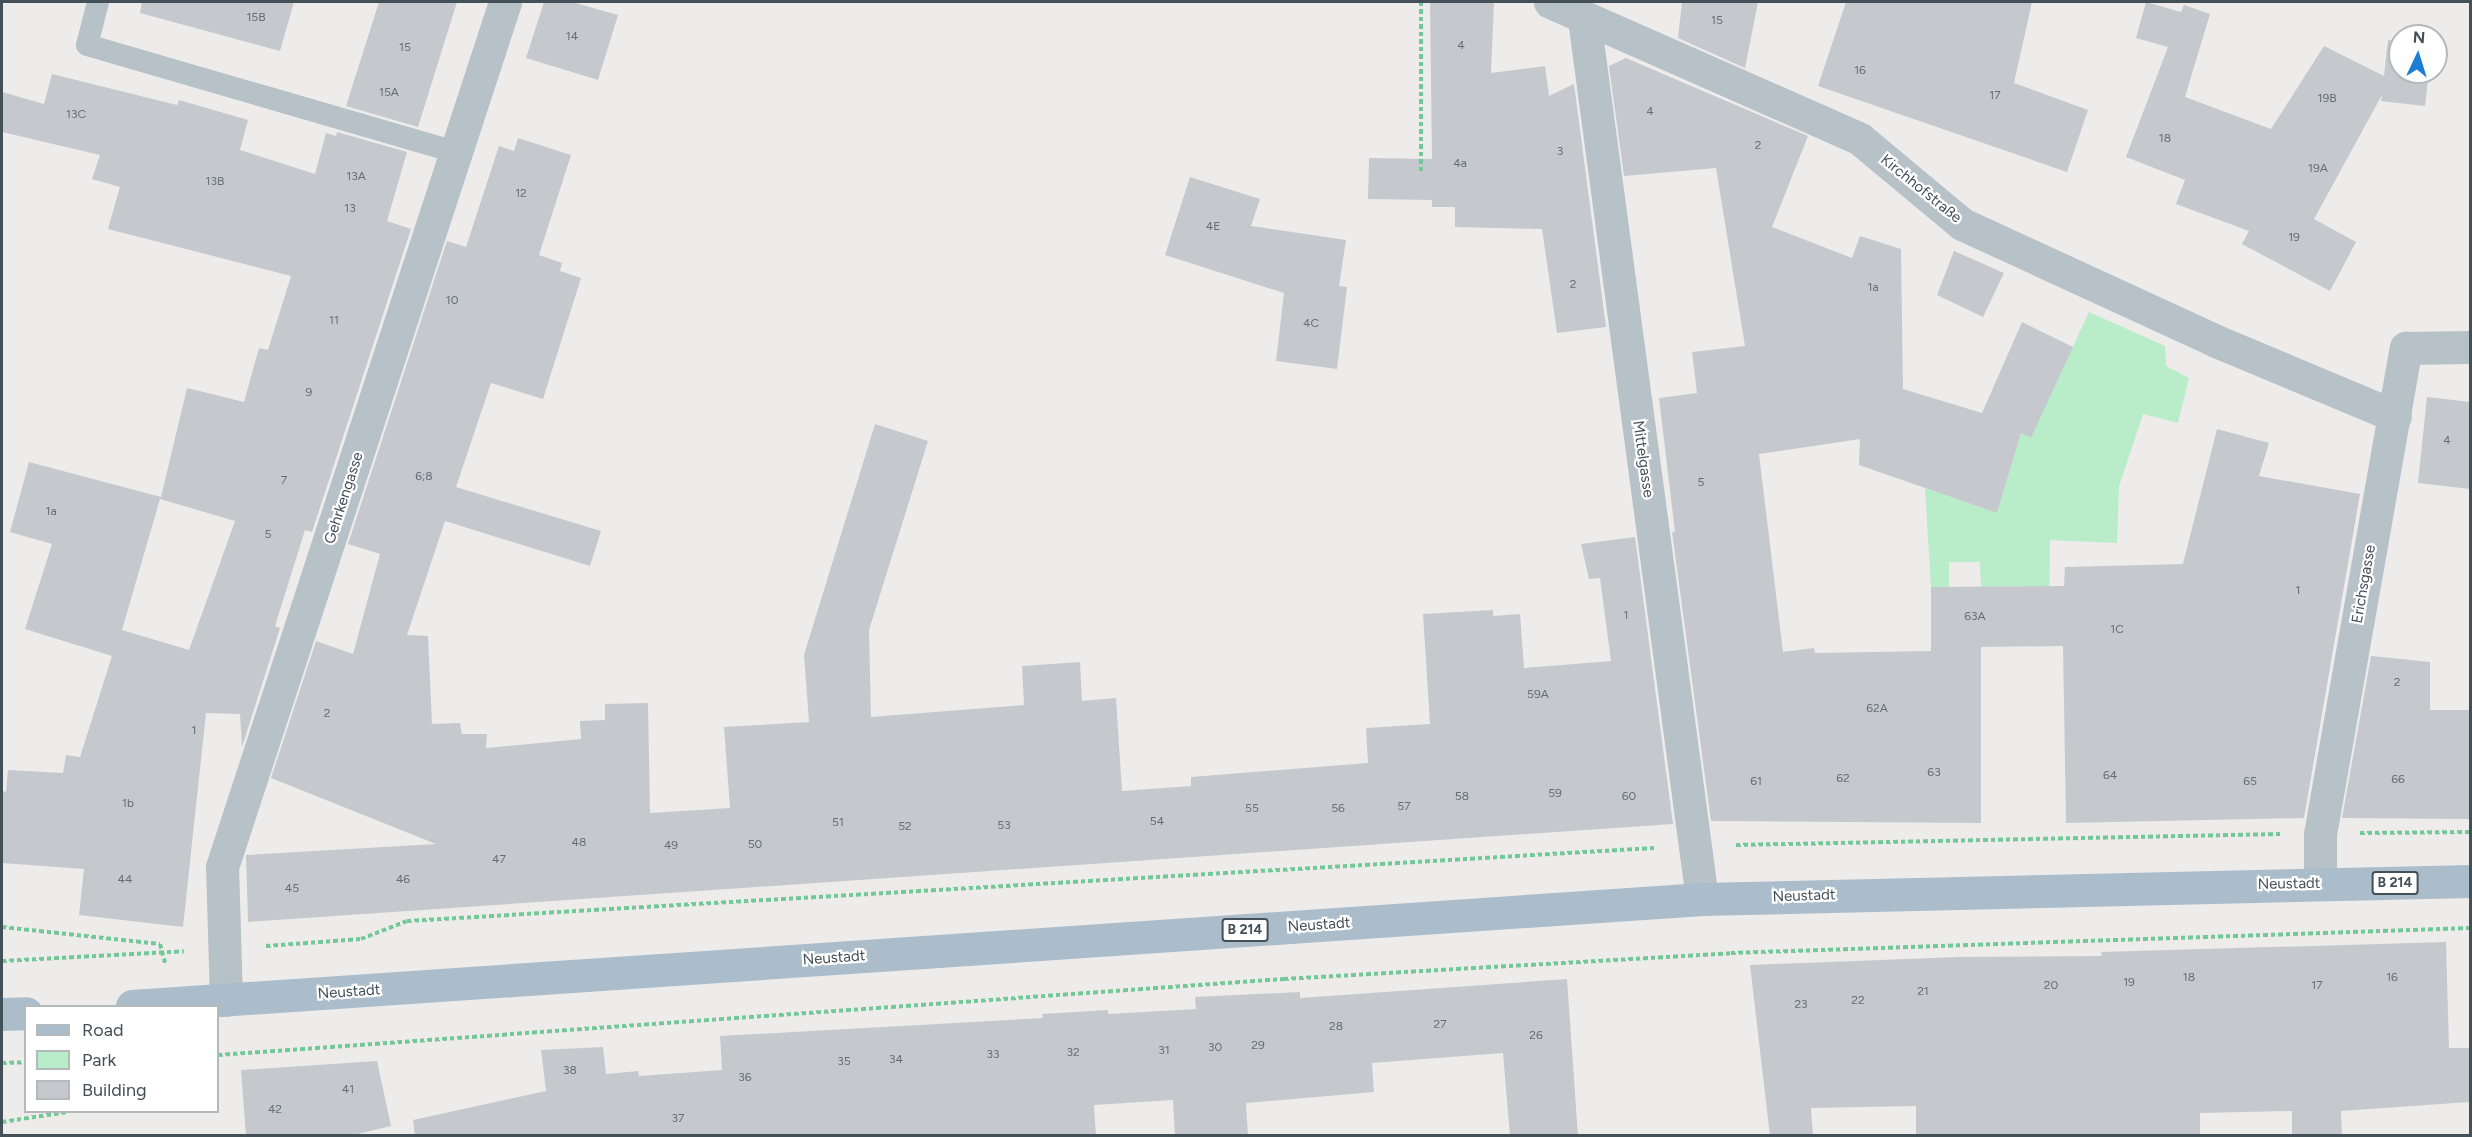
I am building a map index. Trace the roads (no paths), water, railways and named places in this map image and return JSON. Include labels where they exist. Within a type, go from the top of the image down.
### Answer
[{"type":"main road","name":"Neustadt","points":[[152,1005],[1702,899],[2470,881]]},
{"type":"main road","points":[[2,1014],[24,1013]]},
{"type":"street","name":"Gehrkengasse","points":[[226,1000],[222,867],[505,2]]},
{"type":"street","name":"Kirchhofstraße","points":[[1550,2],[1584,19],[1860,139],[1962,224],[2216,340],[2395,416]]},
{"type":"street","name":"Mittelgasse","points":[[1584,19],[1702,899]]},
{"type":"street","name":"Erichsgasse","points":[[2320,884],[2320,834],[2406,348],[2470,347]]},
{"type":"lane","points":[[98,2],[87,45],[456,152]]}]
